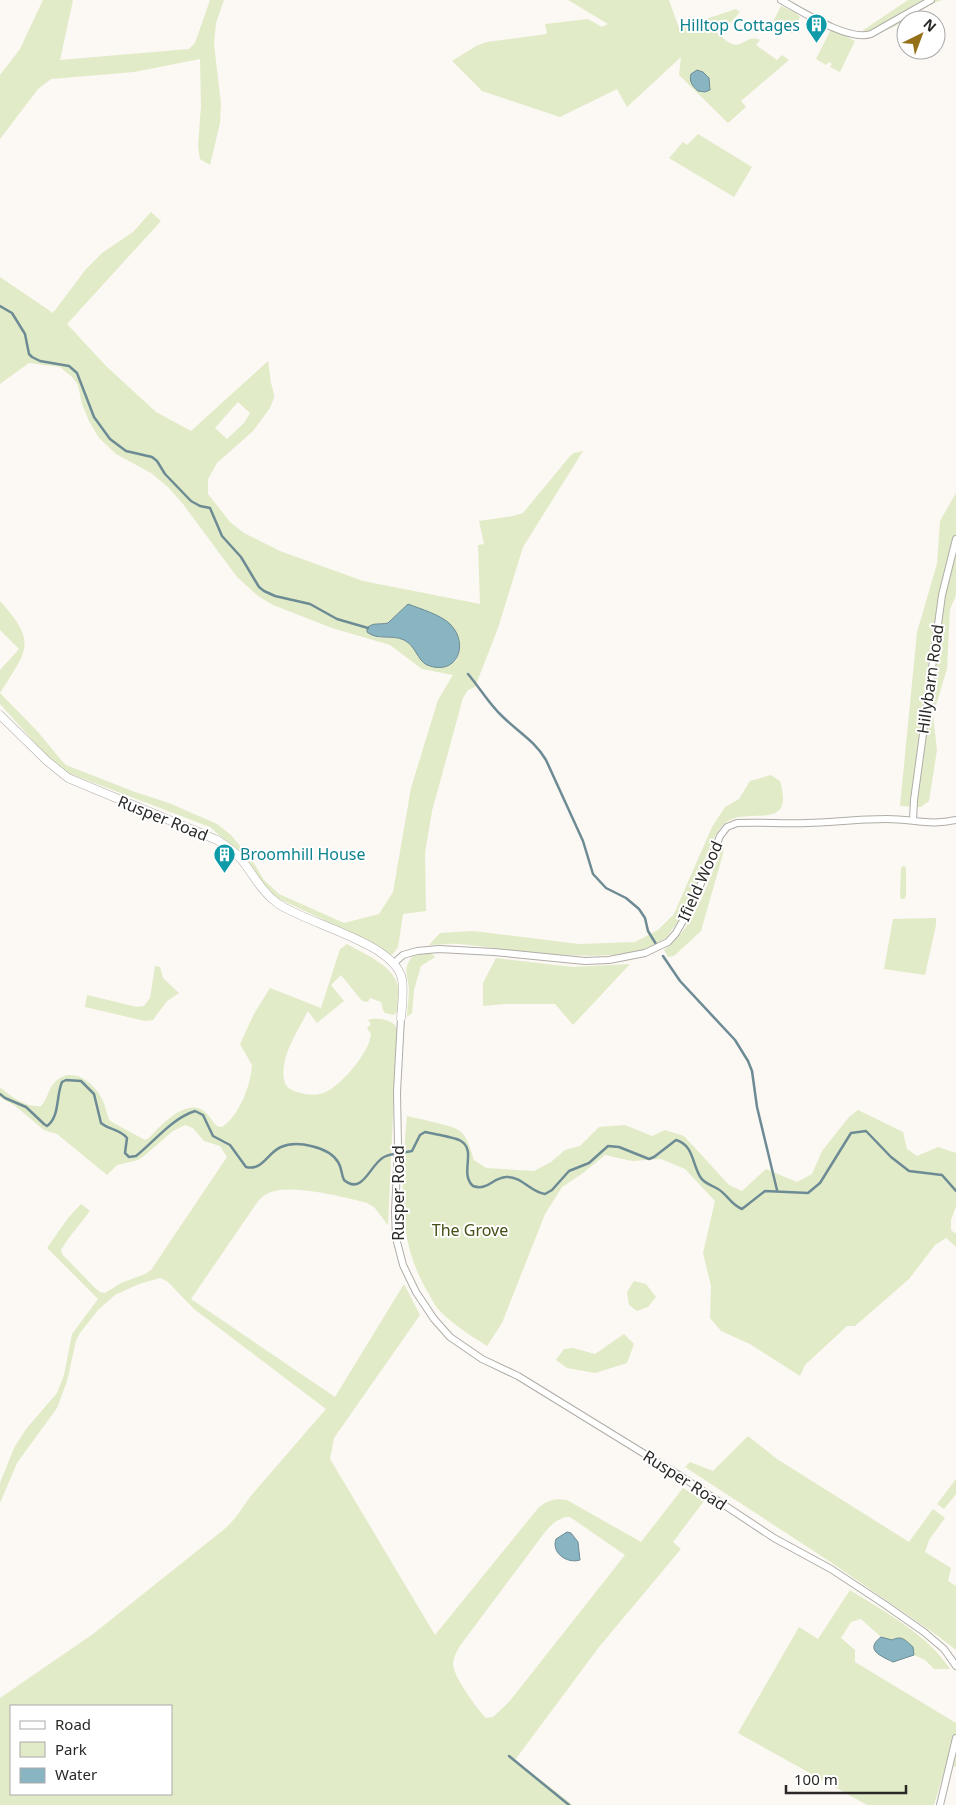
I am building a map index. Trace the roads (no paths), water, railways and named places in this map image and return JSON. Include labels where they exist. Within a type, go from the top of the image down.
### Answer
[{"type":"street","points":[[781,0],[842,31],[860,36],[871,34],[931,0]]},
{"type":"street","name":"Hillybarn Road","points":[[913,820],[914,800],[940,612],[956,540]]},
{"type":"street","name":"Rusper Road","points":[[0,715],[61,773],[85,786],[199,831],[216,840],[238,856],[261,888],[278,903],[300,915],[355,938],[394,963],[402,978],[403,993],[397,1092],[398,1146],[395,1220],[399,1255],[422,1302],[450,1337],[482,1359],[518,1376],[674,1472],[774,1538],[831,1569],[924,1632],[944,1649],[956,1666]]},
{"type":"street","name":"Ifield Wood","points":[[394,963],[403,955],[417,950],[439,949],[494,952],[585,961],[609,960],[645,954],[668,942],[676,933],[694,901],[720,836],[727,827],[746,822],[806,823],[855,819],[900,819],[929,824],[956,820]]},
{"type":"street","points":[[940,1805],[956,1738]]},
{"type":"water","points":[[697,70],[703,72],[709,78],[710,90],[705,92],[698,91],[693,85],[690,79],[691,74]]},
{"type":"water","points":[[408,604],[436,615],[450,624],[456,632],[459,641],[459,649],[453,663],[437,668],[427,665],[404,640],[395,637],[380,637],[367,632],[367,628],[372,625],[388,623]]},
{"type":"water","points":[[567,1532],[571,1533],[578,1542],[580,1560],[565,1559],[556,1549],[556,1539]]},
{"type":"water","points":[[881,1637],[892,1640],[903,1639],[913,1647],[914,1655],[893,1662],[874,1649],[876,1642]]},
{"type":"waterway","points":[[0,306],[12,313],[25,334],[29,354],[32,357],[40,361],[69,366],[77,373],[94,417],[110,439],[126,451],[152,457],[157,461],[165,474],[191,501],[200,506],[210,508],[222,536],[241,557],[259,587],[275,596],[310,604],[337,619],[368,628]]},
{"type":"waterway","points":[[468,674],[497,711],[531,742],[546,760],[583,841],[593,874],[606,888],[626,898],[639,909],[645,918],[648,931],[656,944]]},
{"type":"waterway","points":[[663,956],[680,981],[735,1040],[748,1061],[752,1071],[757,1107],[777,1190]]},
{"type":"waterway","points":[[0,1094],[26,1107],[47,1126],[56,1112],[62,1082],[66,1080],[81,1081],[94,1094],[101,1123],[127,1138],[125,1153],[129,1157],[136,1156],[178,1119],[195,1111],[203,1115],[213,1136],[230,1145],[246,1167],[252,1168],[261,1164],[281,1147],[295,1144],[312,1146],[328,1152],[334,1157],[339,1164],[344,1180],[351,1184],[361,1182],[384,1157],[412,1151],[420,1135],[425,1132],[454,1138],[466,1145],[468,1150],[467,1175],[473,1186],[483,1187],[501,1178],[512,1177],[545,1194],[552,1190],[569,1171],[589,1163],[608,1146],[619,1147],[649,1159],[676,1140],[686,1146],[703,1180],[721,1191],[735,1205],[742,1209],[765,1191],[808,1193],[820,1183],[851,1133],[866,1131],[891,1157],[909,1171],[942,1175],[956,1191]]},
{"type":"waterway","points":[[509,1756],[569,1805]]},
{"type":"place","name":"Hilltop Cottages","points":[[816,44]]},
{"type":"place","name":"Broomhill House","points":[[224,873]]},
{"type":"park label","name":"The Grove","points":[[470,1230]]}]
